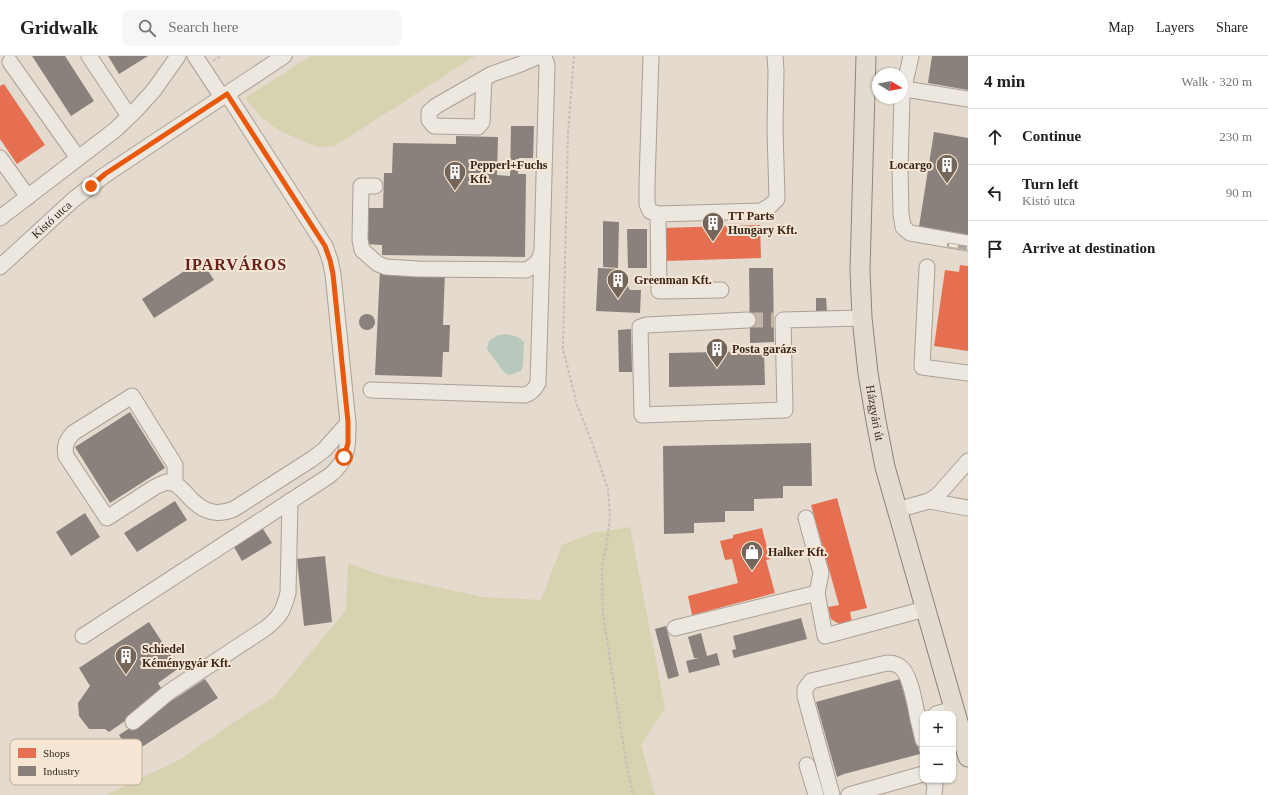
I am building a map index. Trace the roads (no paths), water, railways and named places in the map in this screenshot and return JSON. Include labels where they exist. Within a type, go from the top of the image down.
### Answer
[{"type":"main road","name":"Házgyári út","points":[[866,56],[860,270],[862,318],[868,372],[885,467],[968,758]]},
{"type":"street","points":[[88,56],[129,116]]},
{"type":"street","points":[[0,218],[115,130],[154,90],[178,56]]},
{"type":"street","points":[[83,636],[329,476],[338,469],[344,457],[348,443],[348,422],[333,274],[325,246],[224,96],[195,56]]},
{"type":"street","name":"Kistó utca","points":[[0,267],[73,200],[105,174],[284,56]]},
{"type":"street","points":[[484,79],[492,74],[539,56]]},
{"type":"street","points":[[371,390],[530,394],[535,389],[538,383],[547,65],[544,56]]},
{"type":"street","points":[[651,56],[647,204],[650,211],[658,214],[761,210],[770,206],[777,199],[775,56]]},
{"type":"street","points":[[908,72],[911,56]]},
{"type":"street","points":[[10,62],[78,158]]},
{"type":"street","points":[[908,89],[968,99]]},
{"type":"street","points":[[902,104],[900,170],[901,214],[903,227],[910,234],[968,243]]},
{"type":"street","points":[[0,158],[28,197]]},
{"type":"street","points":[[376,186],[361,186],[360,240],[362,250],[378,264],[386,268],[526,270],[534,266],[540,259],[542,250]]},
{"type":"street","points":[[658,214],[659,291],[720,290]]},
{"type":"street","points":[[927,267],[922,366],[968,373]]},
{"type":"street","points":[[748,320],[646,325],[640,327],[642,415],[785,410],[779,320],[862,318]]},
{"type":"street","points":[[175,484],[175,466],[132,396],[74,433],[66,441],[64,448],[66,456],[107,518],[155,487],[166,482],[175,484],[208,511],[224,513],[234,509],[312,459],[324,450],[348,422]]},
{"type":"street","points":[[897,510],[929,501],[938,496],[968,460]]},
{"type":"street","points":[[133,722],[169,692],[278,619],[284,607],[288,593],[290,501]]},
{"type":"street","points":[[929,501],[968,508]]},
{"type":"street","points":[[806,518],[821,573],[817,593],[825,636],[925,609]]},
{"type":"street","points":[[675,628],[817,593]]},
{"type":"street","points":[[832,795],[805,696],[805,688],[811,682],[887,663],[899,665],[905,671],[920,719]]},
{"type":"street","points":[[947,711],[954,709]]},
{"type":"street","points":[[807,765],[816,795]]},
{"type":"street","points":[[849,795],[920,775]]},
{"type":"street","points":[[934,783],[934,795]]},
{"type":"tunnel","points":[[748,320],[774,320]]},
{"type":"railway","points":[[949,245],[968,248]]},
{"type":"place","name":"Locargo","points":[[947,184]]},
{"type":"place","name":"Pepperl+Fuchs Kft.","points":[[455,192]]},
{"type":"place","name":"TT Parts Hungary Kft.","points":[[713,242]]},
{"type":"place","name":"Greenman Kft.","points":[[618,300]]},
{"type":"place","name":"Posta garázs","points":[[717,368]]},
{"type":"place","name":"Halker Kft.","points":[[752,572]]},
{"type":"place","name":"Schiedel Kéménygyár Kft.","points":[[126,676]]},
{"type":"district","name":"IPARVÁROS","points":[[236,264]]}]
